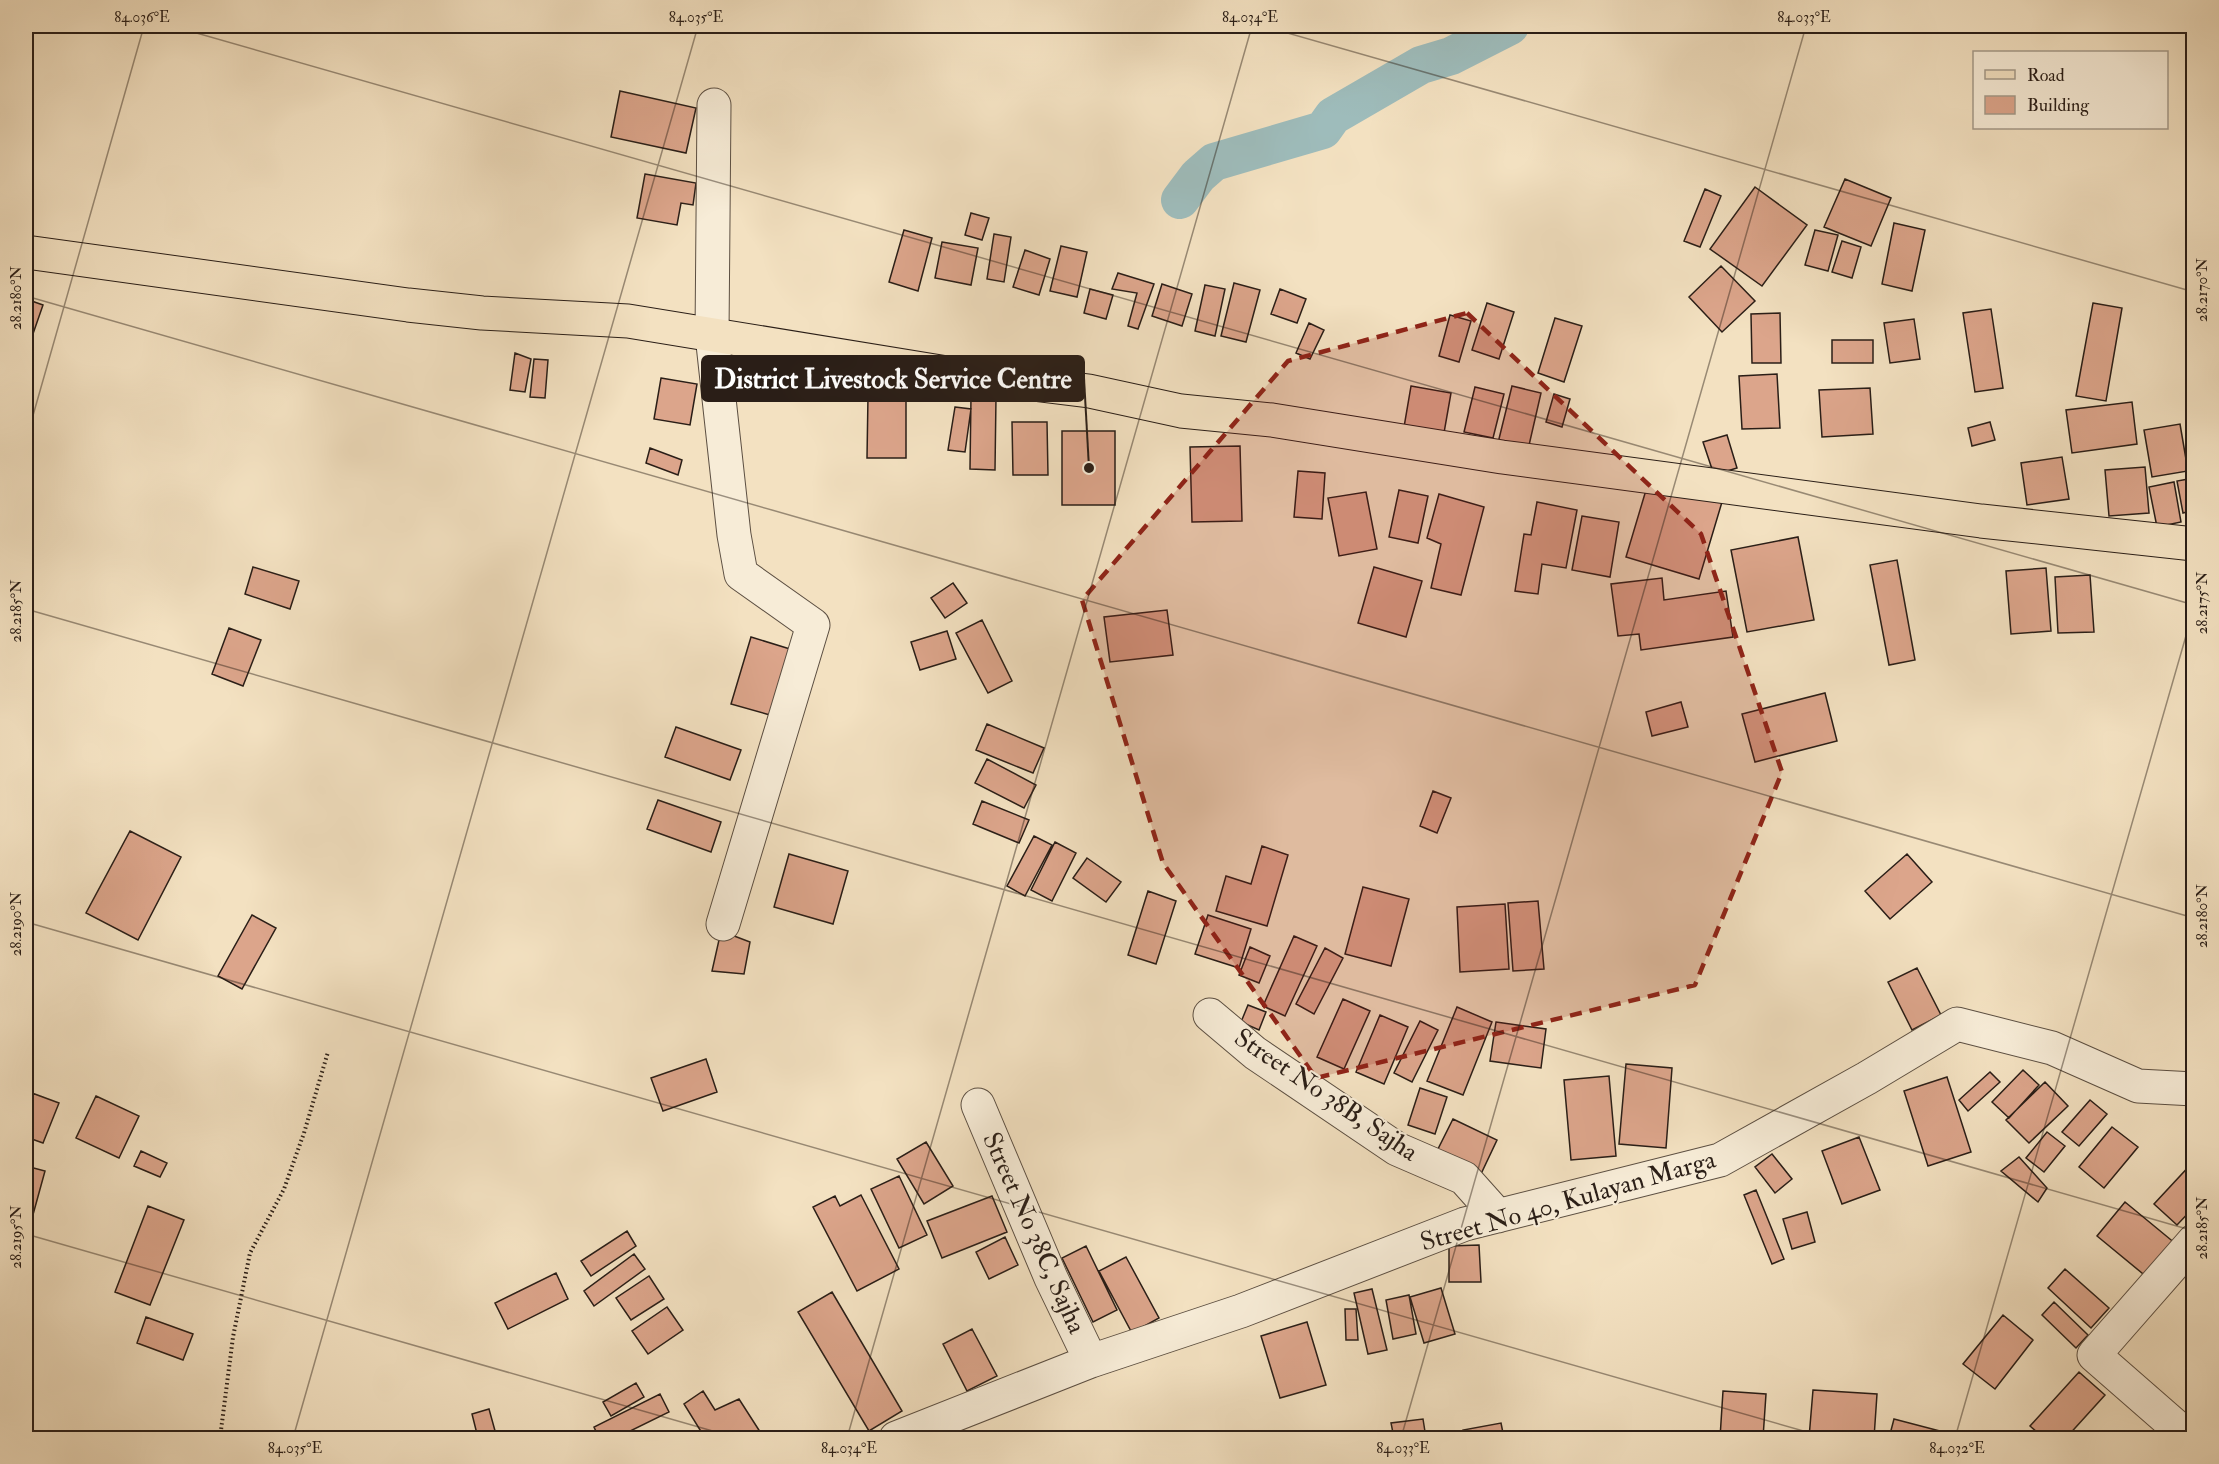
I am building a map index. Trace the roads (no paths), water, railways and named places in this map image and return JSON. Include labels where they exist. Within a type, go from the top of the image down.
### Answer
[{"type":"main road","points":[[26,252],[483,313],[628,321],[953,374],[1089,391],[1181,411],[1272,420],[1502,457],[1981,520],[2193,544]]},
{"type":"street","points":[[714,105],[712,335],[734,535],[741,574],[813,625],[723,924]]},
{"type":"street","name":"Street No 38B, Sajha","points":[[1210,1015],[1255,1053],[1397,1149],[1464,1178],[1498,1216]]},
{"type":"street","name":"Street No 40, Kulayan Marga","points":[[896,1438],[1091,1361],[1241,1311],[1465,1224],[1720,1160],[1867,1078],[1957,1024],[2052,1048],[2138,1086],[2193,1089]]},
{"type":"street","name":"Street No 38C, Sajha","points":[[978,1106],[1051,1278],[1091,1361]]},
{"type":"street","points":[[2188,1438],[2094,1355],[2193,1241]]},
{"type":"waterway","points":[[1180,200],[1198,176],[1214,162],[1323,130],[1333,116],[1421,65],[1451,56],[1510,26]]},
{"type":"place","name":"District Livestock Service Centre","points":[[1089,468]]}]
